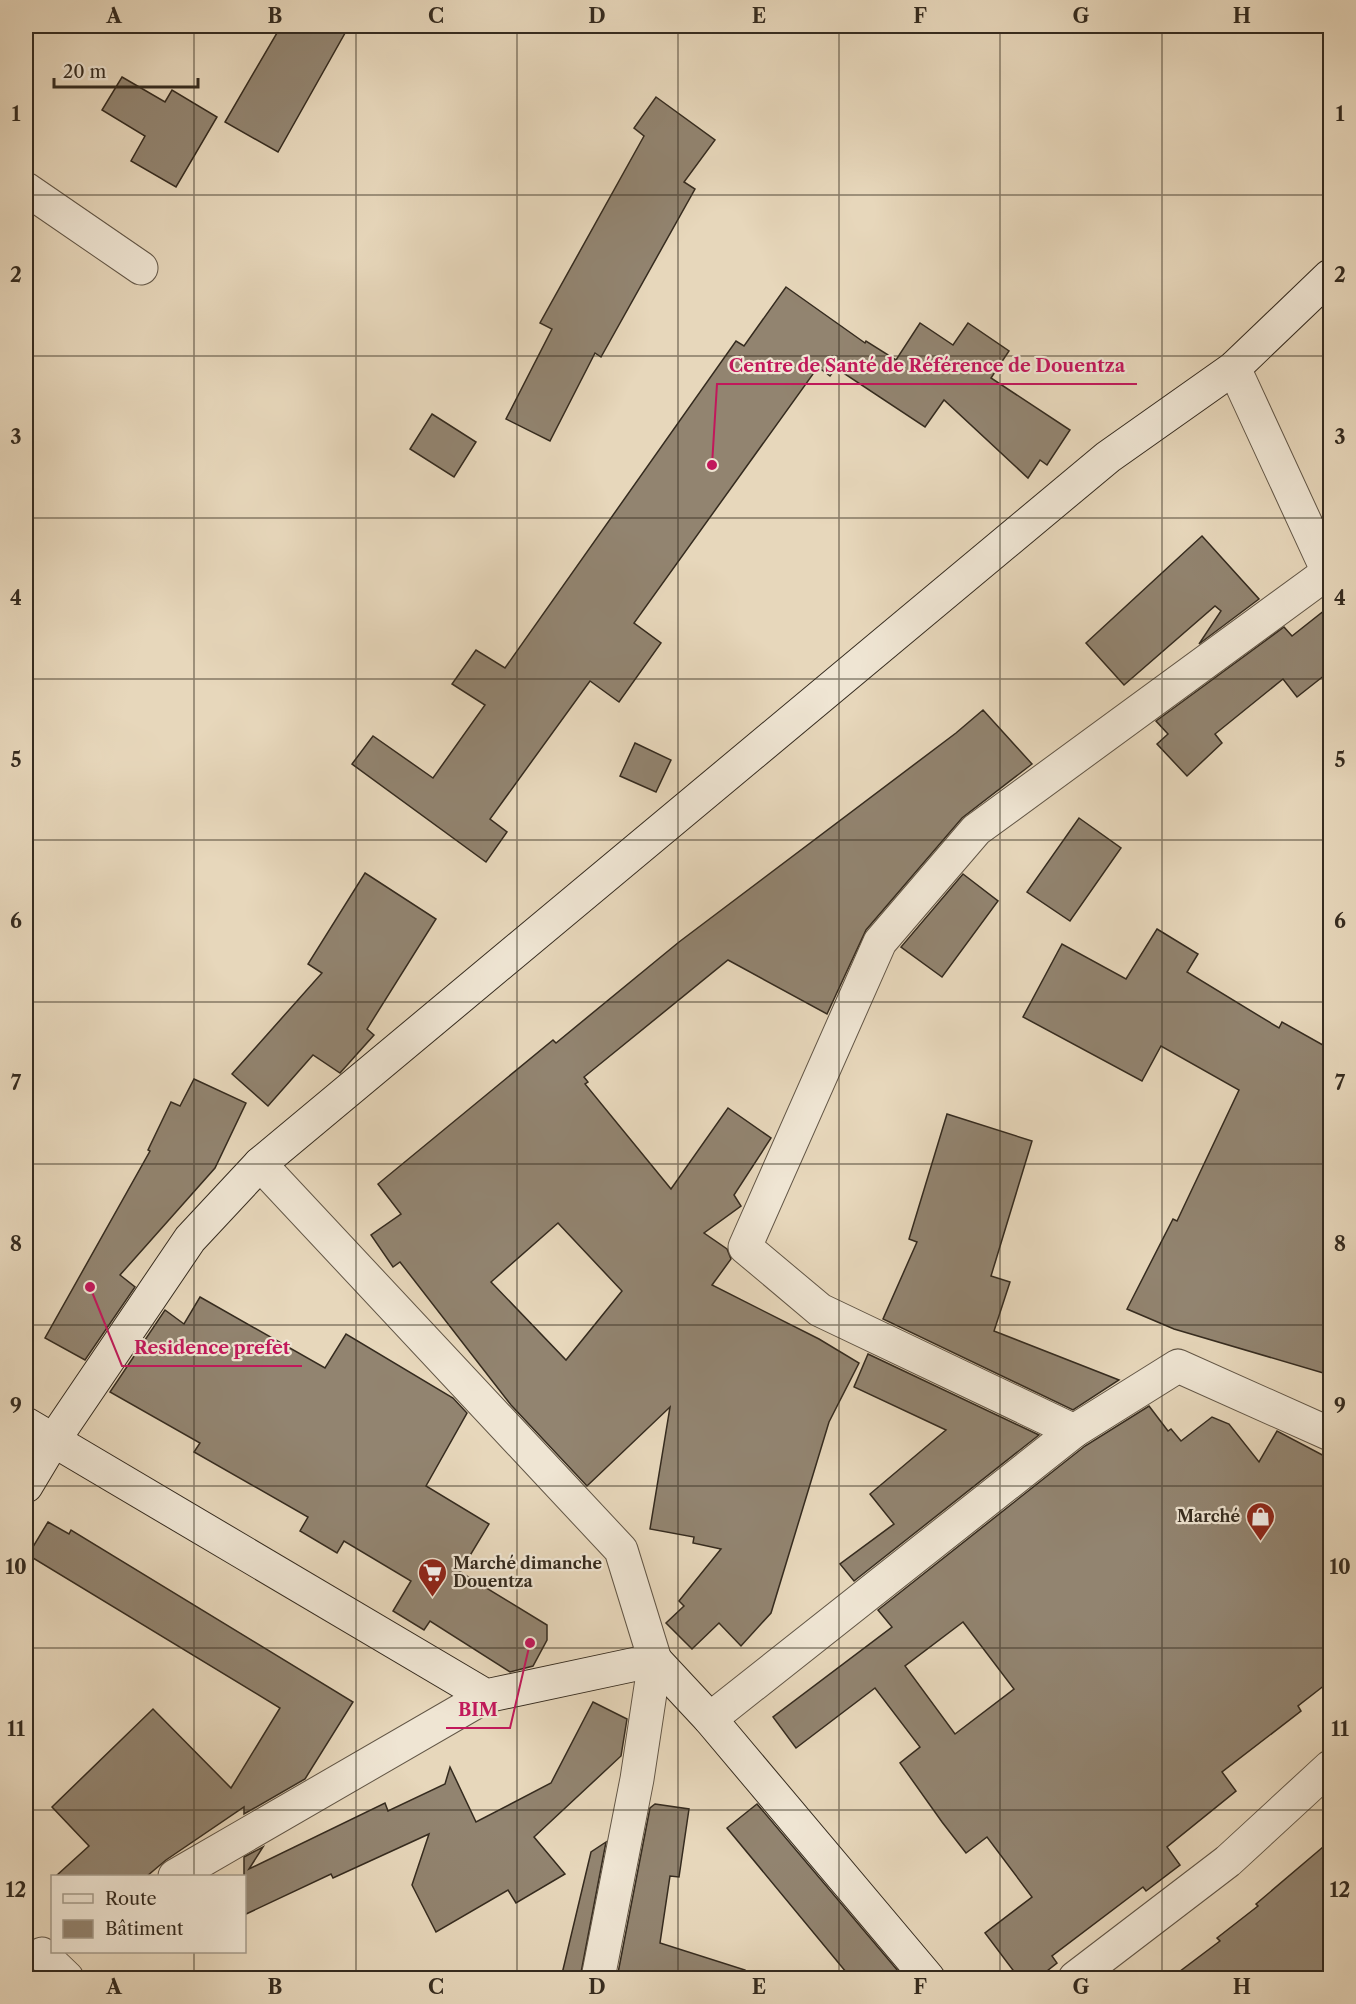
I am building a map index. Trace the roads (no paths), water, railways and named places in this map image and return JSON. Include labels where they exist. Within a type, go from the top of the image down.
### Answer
[{"type":"street","points":[[26,189],[141,268]]},
{"type":"street","points":[[26,1486],[53,1441],[190,1239],[261,1164],[1108,457],[1234,368],[1330,276]]},
{"type":"street","points":[[1074,1431],[820,1310],[745,1247],[880,942],[976,830],[1329,574],[1234,368]]},
{"type":"street","points":[[261,1164],[621,1550],[655,1660],[637,1779],[598,1978]]},
{"type":"street","points":[[710,1719],[1074,1431],[1178,1366],[1330,1434]]},
{"type":"street","points":[[26,1424],[486,1696]]},
{"type":"street","points":[[177,1875],[486,1696],[655,1660]]},
{"type":"street","points":[[655,1660],[710,1719],[928,1978]]},
{"type":"street","points":[[1075,1978],[1228,1861],[1330,1767]]},
{"type":"street","points":[[40,1953],[67,1978]]},
{"type":"place","name":"Centre de Santé de Référence de Douentza","points":[[712,465]]},
{"type":"place","name":"Residence prefet","points":[[90,1287]]},
{"type":"place","name":"Marché","points":[[1261,1542]]},
{"type":"place","name":"Marché dimanche Douentza","points":[[432,1598]]},
{"type":"place","name":"BIM","points":[[530,1643]]}]
